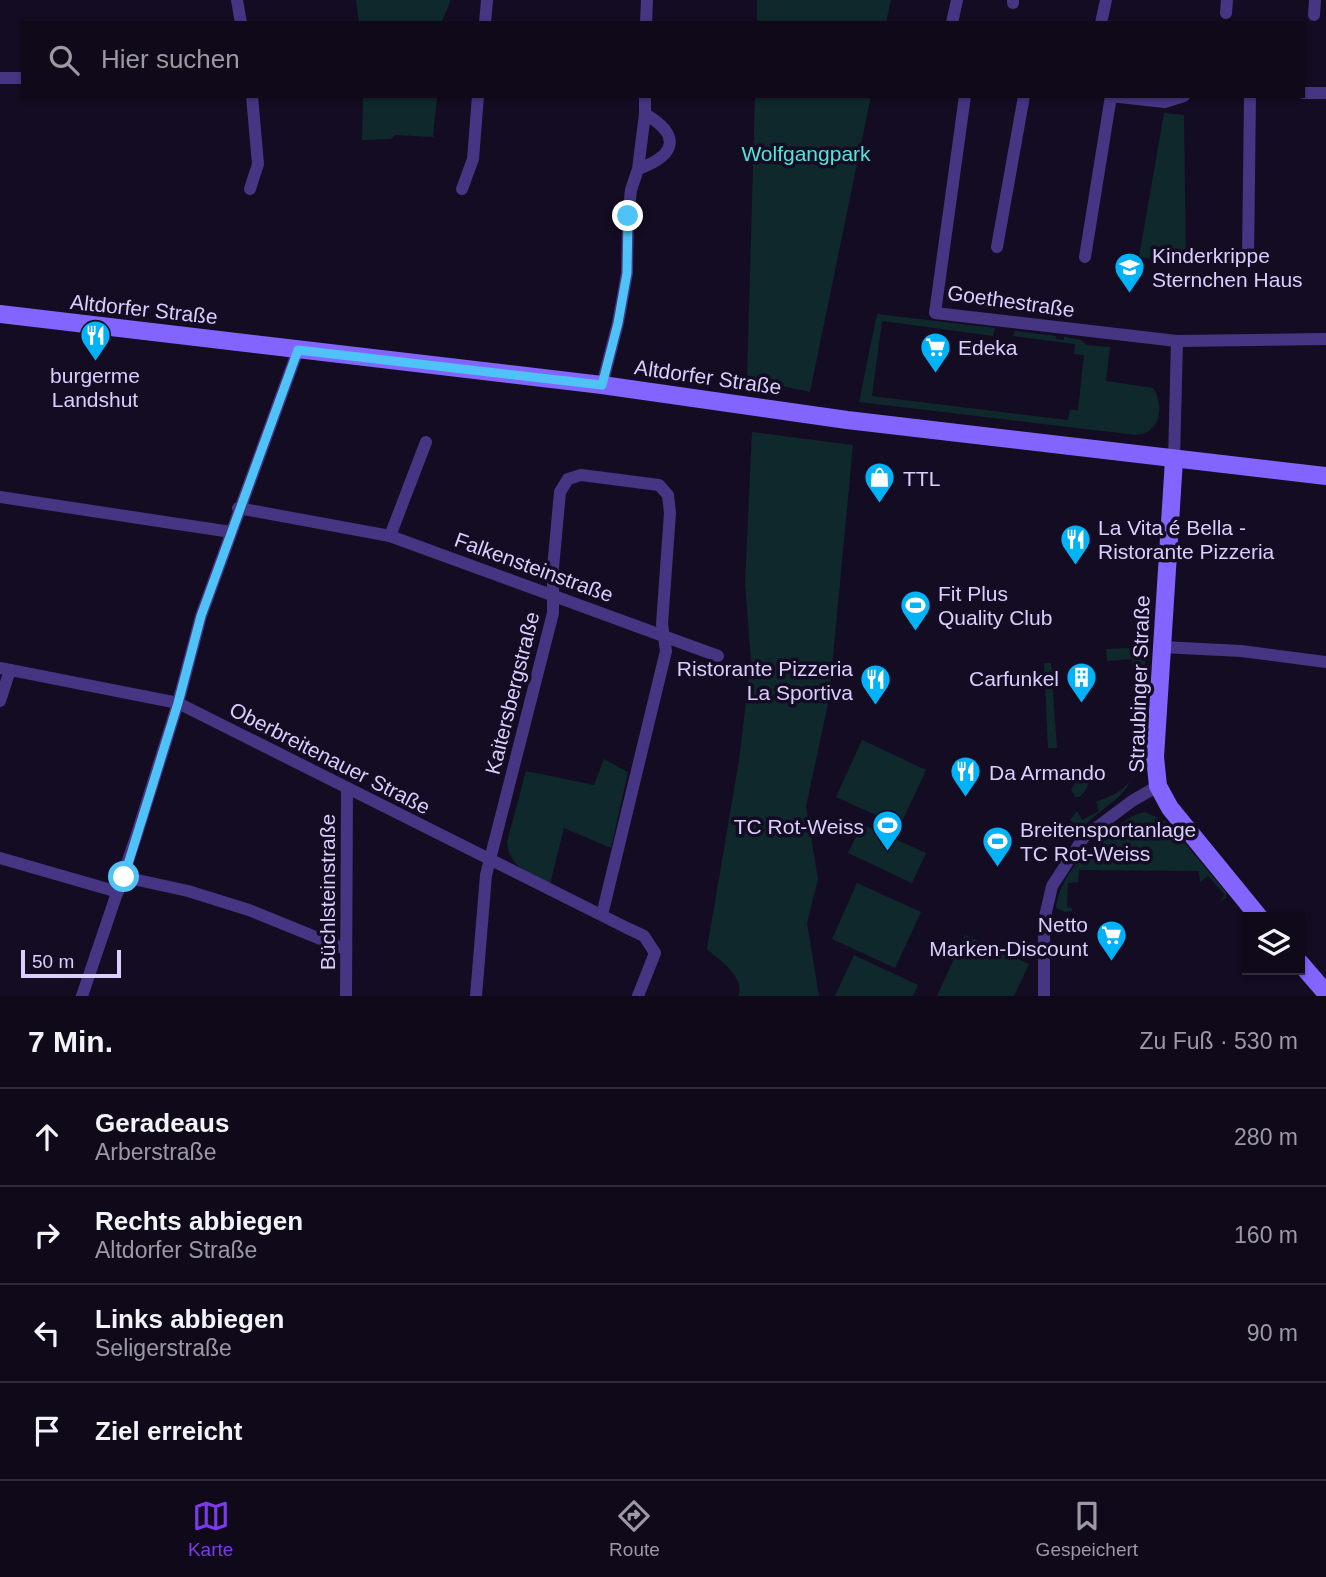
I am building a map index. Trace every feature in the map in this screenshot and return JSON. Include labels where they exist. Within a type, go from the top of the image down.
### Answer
[{"type":"main road","name":"Altdorfer Straße","points":[[0,314],[602,385],[848,421],[1326,476]]},
{"type":"main road","name":"Straubinger Straße","points":[[1174,460],[1155,757],[1158,786],[1170,808],[1195,841],[1255,912]]},
{"type":"main road","points":[[1305,970],[1326,993]]},
{"type":"street","points":[[237,0],[241,21]]},
{"type":"street","points":[[485,21],[487,0]]},
{"type":"street","points":[[646,21],[647,0]]},
{"type":"street","points":[[952,21],[957,0]]},
{"type":"street","points":[[1102,21],[1107,0]]},
{"type":"street","points":[[1314,15],[1315,0]]},
{"type":"street","points":[[0,78],[21,78]]},
{"type":"street","points":[[1305,93],[1326,93]]},
{"type":"street","points":[[250,189],[258,164],[252,98]]},
{"type":"street","points":[[462,189],[473,159],[478,98]]},
{"type":"street","points":[[602,385],[618,323],[627,273],[628,216],[631,190],[638,169],[645,98]]},
{"type":"street","name":"Goethestraße","points":[[965,98],[935,313],[1177,341]]},
{"type":"street","points":[[997,247],[1024,98]]},
{"type":"street","points":[[1084,257],[1110,98]]},
{"type":"street","points":[[1128,98],[1165,102],[1178,98]]},
{"type":"street","points":[[1248,259],[1250,98]]},
{"type":"street","points":[[638,169],[652,164],[664,155],[670,141],[669,132],[661,123],[645,114]]},
{"type":"street","points":[[1174,460],[1177,341],[1326,339]]},
{"type":"street","points":[[82,996],[124,877],[178,703],[201,616],[238,508],[298,350]]},
{"type":"street","points":[[390,536],[426,442]]},
{"type":"street","name":"Kaitersbergstraße","points":[[476,996],[486,875],[553,613],[553,568],[560,492],[568,479],[581,475],[659,485],[668,495],[670,513],[663,638]]},
{"type":"street","points":[[0,497],[231,532]]},
{"type":"street","name":"Falkensteinstraße","points":[[238,508],[390,536],[718,656]]},
{"type":"street","points":[[602,915],[666,651],[663,638]]},
{"type":"street","points":[[1162,647],[1241,651],[1326,662]]},
{"type":"street","points":[[0,701],[5,669]]},
{"type":"street","name":"Oberbreitenauer Straße","points":[[5,669],[178,703],[643,936],[652,945],[655,953],[638,996]]},
{"type":"street","points":[[1044,996],[1044,921],[1052,886],[1084,837],[1158,786]]},
{"type":"street","name":"Büchlsteinstraße","points":[[346,996],[347,788]]},
{"type":"street","points":[[0,858],[118,892]]},
{"type":"street","points":[[124,877],[188,891],[249,910],[345,949]]},
{"type":"green space","points":[[356,0],[450,0],[442,21],[359,21]]},
{"type":"green space","points":[[757,0],[891,0],[886,21],[757,21]]},
{"type":"green space","points":[[363,98],[437,98],[433,137],[395,135],[391,139],[362,140]]},
{"type":"green space","name":"Wolfgangpark","points":[[755,98],[871,98],[810,392],[747,379]]},
{"type":"green space","points":[[1164,113],[1184,115],[1186,262],[1139,257]]},
{"type":"green space","points":[[877,314],[995,328],[993,336],[882,321],[872,396],[1068,420],[1070,410],[1078,410],[1084,355],[1074,354],[1075,344],[1013,336],[1015,331],[1056,336],[1056,339],[1064,340],[1064,337],[1081,340],[1087,345],[1110,347],[1106,381],[1153,388],[1159,403],[1158,419],[1149,431],[1136,435],[859,402]]},
{"type":"green space","points":[[752,432],[853,445],[829,699],[806,807],[818,879],[807,923],[819,996],[738,996],[735,976],[707,949],[739,760],[751,661],[745,583]]},
{"type":"green space","points":[[1128,648],[1146,652],[1135,768],[1137,739],[1132,659],[1107,661],[1106,649]]},
{"type":"green space","points":[[1044,663],[1051,663],[1057,748],[1048,748]]},
{"type":"green space","points":[[862,740],[926,770],[900,826],[836,797]]},
{"type":"green space","points":[[604,759],[628,772],[611,848],[564,828],[550,884],[522,869],[512,858],[507,842],[526,771],[594,785]]},
{"type":"green space","points":[[1090,773],[1087,788],[1080,797],[1075,797],[1071,789],[1074,786],[1075,774]]},
{"type":"green space","points":[[1130,781],[1118,797],[1086,824],[1078,826],[1070,820],[1077,811],[1082,820],[1099,811],[1096,802],[1116,793]]},
{"type":"green space","points":[[1145,812],[1167,822],[1226,892],[1226,898],[1219,902],[1225,895],[1208,876],[1200,882],[1199,871],[1079,870],[1078,882],[1068,883],[1067,907],[1072,908],[1072,911],[1065,912],[1056,908],[1064,882],[1079,861],[1117,827]]},
{"type":"green space","name":"TC Rot-Weiss","points":[[862,824],[926,853],[912,883],[848,853]]},
{"type":"green space","points":[[857,883],[921,912],[895,968],[832,939]]},
{"type":"green space","points":[[965,935],[1029,964],[1014,996],[937,996]]},
{"type":"green space","points":[[854,955],[918,985],[913,996],[835,996]]},
{"type":"place","name":"Kinderkrippe Sternchen Haus","points":[[1129,294]]},
{"type":"place","name":"burgerme Landshut","points":[[95,362]]},
{"type":"place","name":"Edeka","points":[[935,374]]},
{"type":"place","name":"TTL","points":[[880,505]]},
{"type":"place","name":"La Vita é Bella - Ristorante Pizzeria","points":[[1075,566]]},
{"type":"place","name":"Fit Plus Quality Club","points":[[915,632]]},
{"type":"place","name":"Carfunkel","points":[[1082,705]]},
{"type":"place","name":"Ristorante Pizzeria La Sportiva","points":[[876,707]]},
{"type":"place","name":"Da Armando","points":[[966,799]]},
{"type":"place","name":"TC Rot-Weiss","points":[[887,853]]},
{"type":"place","name":"Breitensportanlage TC Rot-Weiss","points":[[997,868]]},
{"type":"place","name":"Netto Marken-Discount","points":[[1111,963]]},
{"type":"route","points":[[124,877],[178,703],[201,616],[238,508],[298,350],[602,385],[608,370],[627,273],[628,216]]}]
